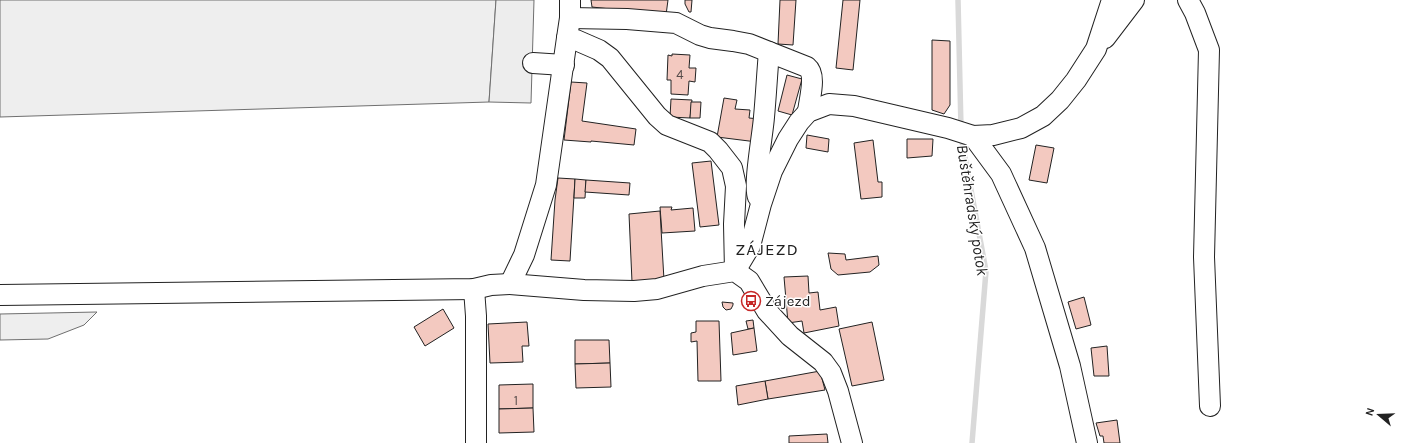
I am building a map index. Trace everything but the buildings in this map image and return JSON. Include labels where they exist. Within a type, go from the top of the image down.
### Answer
[{"type":"street","points":[[1096,49],[1112,0]]},
{"type":"street","points":[[0,295],[474,288],[510,284],[584,290],[634,291],[658,289],[703,276],[735,270],[750,246],[761,204],[772,171],[788,139],[799,122],[808,112],[829,104],[854,106],[948,128],[971,135],[993,135],[1021,128],[1043,116],[1060,100],[1076,80],[1096,49],[1134,0]]},
{"type":"street","points":[[1188,0],[1195,13],[1209,50],[1204,257],[1210,406]]},
{"type":"street","points":[[510,284],[524,255],[546,185],[564,65],[570,9],[628,19],[676,23],[700,35],[749,44],[807,67],[811,70],[813,76],[808,112]]},
{"type":"street","points":[[567,38],[576,40],[599,50],[610,58],[656,116],[667,125],[710,142],[732,168],[736,186],[734,224],[735,270]]},
{"type":"street","points":[[761,204],[756,194],[769,52]]},
{"type":"street","points":[[533,63],[564,65]]},
{"type":"street","points":[[971,135],[1001,174],[1035,248],[1070,366],[1087,443]]},
{"type":"street","points":[[735,270],[749,281],[767,311],[790,336],[823,362],[831,373],[838,391],[852,443]]},
{"type":"street","points":[[474,288],[476,316],[476,443]]},
{"type":"shaded area","points":[[0,0],[496,0],[489,102],[0,117]]},
{"type":"shaded area","points":[[496,0],[534,0],[531,103],[489,102]]},
{"type":"shaded area","points":[[97,312],[84,325],[48,339],[0,340],[0,314]]},
{"type":"waterway","name":"Buštěhradský potok","points":[[958,0],[961,128]]},
{"type":"waterway","name":"Buštěhradský potok","points":[[961,136],[986,271],[972,443]]},
{"type":"place","name":"Zájezd","points":[[751,301]]},
{"type":"district","name":"ZÁJEZD","points":[[767,249]]}]
